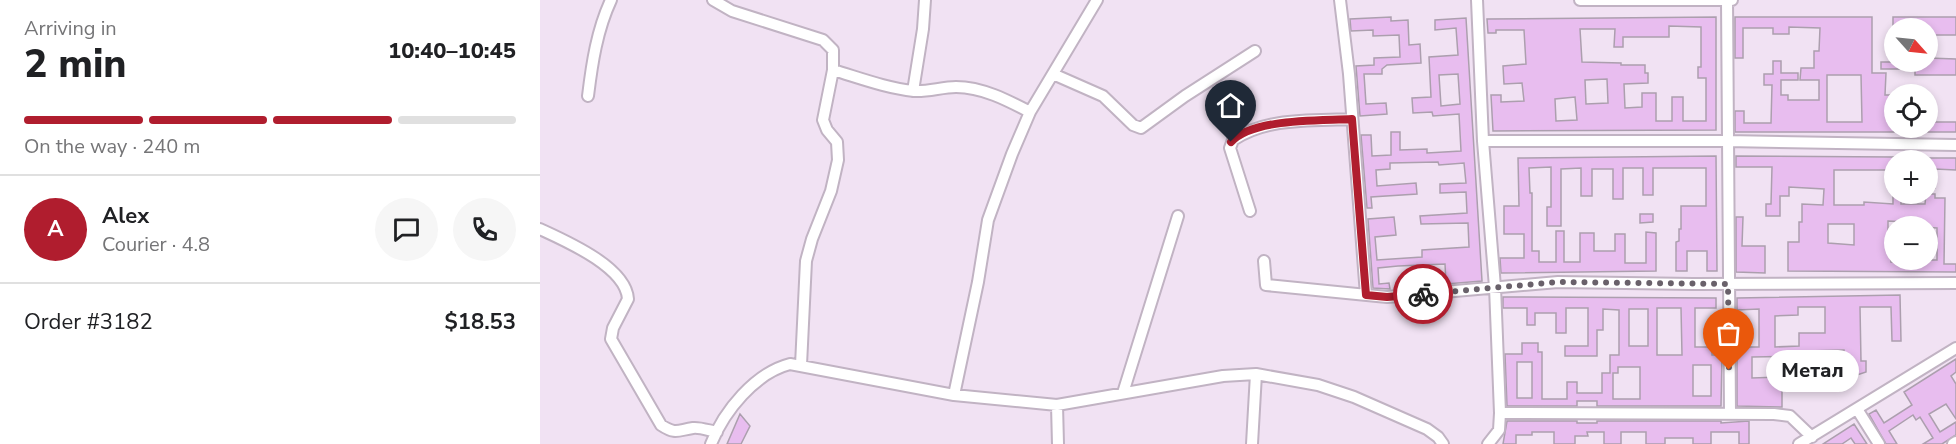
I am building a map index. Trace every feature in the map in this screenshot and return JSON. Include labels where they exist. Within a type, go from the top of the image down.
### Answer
[{"type":"street","points":[[588,96],[600,31],[612,0]]},
{"type":"street","points":[[712,0],[823,39],[833,50],[833,70],[823,120],[827,130],[837,142],[838,160],[831,191],[806,261],[801,365]]},
{"type":"street","points":[[913,90],[923,29],[925,0]]},
{"type":"street","points":[[954,395],[978,282],[988,220],[1030,112],[1097,0]]},
{"type":"street","points":[[1340,0],[1349,74],[1366,295]]},
{"type":"street","points":[[1477,0],[1483,141],[1495,287],[1500,413],[1498,430],[1488,444]]},
{"type":"street","points":[[1580,0],[1732,0]]},
{"type":"street","points":[[1727,0],[1730,413]]},
{"type":"street","points":[[1053,74],[1103,96],[1133,125],[1141,128],[1185,96],[1255,51]]},
{"type":"street","points":[[833,70],[878,84],[913,90],[971,88],[1006,100],[1030,112]]},
{"type":"street","points":[[1250,211],[1230,148],[1233,140],[1257,128],[1274,124],[1352,119]]},
{"type":"street","points":[[1483,141],[1727,141],[1956,145]]},
{"type":"street","points":[[1123,393],[1178,216]]},
{"type":"street","points":[[540,229],[567,241],[611,270],[622,282],[628,299],[613,328],[611,339],[661,425],[672,431],[681,432],[696,427],[717,432]]},
{"type":"street","points":[[1264,261],[1266,285],[1387,297],[1558,282],[1956,283]]},
{"type":"street","points":[[1799,444],[1956,348]]},
{"type":"street","points":[[711,444],[730,411],[750,387],[776,369],[790,364],[954,395],[1057,405],[1223,376],[1256,374],[1318,385],[1354,397],[1427,429],[1443,444]]},
{"type":"street","points":[[1252,444],[1256,374]]},
{"type":"street","points":[[1057,405],[1058,444]]},
{"type":"street","points":[[1857,409],[1879,444]]},
{"type":"street","points":[[1500,413],[1788,415],[1812,437]]},
{"type":"building","points":[[1391,17],[1391,21],[1408,20],[1409,45],[1420,44],[1421,63],[1387,65],[1382,69],[1382,74],[1364,74],[1366,104],[1386,103],[1387,114],[1360,116],[1356,66],[1374,65],[1374,58],[1400,57],[1399,35],[1373,36],[1373,30],[1351,31],[1350,19]]},
{"type":"building","points":[[1716,17],[1716,130],[1493,131],[1491,95],[1501,95],[1501,102],[1524,101],[1522,83],[1504,84],[1503,66],[1526,64],[1524,30],[1496,30],[1496,33],[1488,33],[1487,19]],"holes":[[[1669,26],[1701,27],[1701,67],[1698,67],[1698,78],[1706,78],[1706,121],[1683,121],[1683,97],[1672,97],[1672,121],[1656,121],[1656,93],[1642,93],[1642,107],[1625,108],[1624,84],[1648,83],[1645,65],[1582,62],[1580,29],[1615,29],[1614,47],[1623,47],[1623,37],[1669,37]],[[1607,79],[1608,103],[1586,104],[1585,80]],[[1575,97],[1577,120],[1556,121],[1555,99]]]},
{"type":"building","points":[[1735,17],[1872,17],[1872,73],[1886,73],[1884,132],[1735,132],[1735,111],[1744,111],[1744,123],[1771,123],[1772,85],[1764,85],[1764,74],[1773,74],[1773,61],[1781,61],[1781,73],[1798,73],[1798,80],[1781,80],[1781,95],[1788,95],[1788,100],[1819,100],[1819,80],[1800,80],[1801,68],[1814,68],[1814,51],[1819,51],[1820,28],[1789,27],[1789,34],[1773,34],[1773,28],[1743,28],[1743,58],[1735,58]],"holes":[[[1827,75],[1861,75],[1862,122],[1827,122]]]},
{"type":"building","points":[[1956,17],[1956,35],[1938,35],[1938,18],[1893,18]]},
{"type":"building","points":[[1466,18],[1482,281],[1446,284],[1445,264],[1398,266],[1378,268],[1379,284],[1389,283],[1390,289],[1373,288],[1368,219],[1394,217],[1396,235],[1375,237],[1377,260],[1422,257],[1422,250],[1469,247],[1468,223],[1421,224],[1420,216],[1467,213],[1466,192],[1440,193],[1440,184],[1466,183],[1464,163],[1439,165],[1438,162],[1390,163],[1390,169],[1376,170],[1377,186],[1416,183],[1417,194],[1371,197],[1372,208],[1367,208],[1361,135],[1371,135],[1372,156],[1391,155],[1391,132],[1400,132],[1400,150],[1427,149],[1427,153],[1461,151],[1459,114],[1433,116],[1432,112],[1413,113],[1412,98],[1431,97],[1429,57],[1458,55],[1456,28],[1435,30],[1435,20]],"holes":[[[1458,74],[1460,104],[1441,106],[1439,75]]]},
{"type":"building","points":[[1938,58],[1956,59],[1956,75],[1915,75],[1915,72],[1938,72]]},
{"type":"building","points":[[1938,122],[1956,122],[1956,132],[1938,132]]},
{"type":"building","points":[[1716,156],[1717,271],[1707,271],[1707,251],[1687,251],[1687,271],[1676,271],[1676,242],[1679,241],[1679,229],[1681,229],[1681,206],[1706,206],[1706,168],[1653,168],[1653,195],[1643,195],[1643,168],[1623,168],[1623,199],[1613,199],[1613,169],[1592,169],[1592,196],[1581,196],[1581,168],[1561,169],[1561,226],[1547,226],[1547,207],[1551,207],[1551,167],[1529,168],[1530,193],[1532,193],[1532,251],[1539,251],[1539,262],[1556,262],[1556,231],[1564,231],[1564,262],[1580,262],[1580,233],[1594,233],[1594,251],[1615,251],[1615,234],[1625,234],[1625,263],[1646,263],[1646,232],[1656,233],[1656,271],[1501,273],[1500,258],[1524,258],[1524,234],[1504,234],[1504,206],[1519,206],[1518,158]]},
{"type":"building","points":[[1736,156],[1884,157],[1884,170],[1834,170],[1834,205],[1864,205],[1864,202],[1938,204],[1938,198],[1945,198],[1944,264],[1956,264],[1956,272],[1788,271],[1788,242],[1799,242],[1802,204],[1823,205],[1824,189],[1789,187],[1789,196],[1780,196],[1780,216],[1766,216],[1766,204],[1771,204],[1772,167],[1736,167]],"holes":[[[1828,224],[1854,224],[1854,245],[1828,243]]]},
{"type":"building","points":[[1938,158],[1956,158],[1956,170],[1938,169]]},
{"type":"building","points":[[1640,214],[1653,214],[1653,222],[1640,223]]},
{"type":"building","points":[[1736,217],[1743,217],[1742,246],[1765,246],[1765,273],[1736,272]]},
{"type":"building","points":[[1900,295],[1901,341],[1892,341],[1891,307],[1860,307],[1861,361],[1866,361],[1866,372],[1844,376],[1844,350],[1806,351],[1806,369],[1798,369],[1798,356],[1752,357],[1752,378],[1782,377],[1782,407],[1737,406],[1737,347],[1759,347],[1759,309],[1737,310],[1737,298]],"holes":[[[1798,307],[1825,307],[1825,333],[1799,333],[1799,346],[1775,347],[1775,316],[1798,315]]]},
{"type":"building","points":[[1503,297],[1716,298],[1716,308],[1695,308],[1695,347],[1712,347],[1712,355],[1722,355],[1721,406],[1597,406],[1597,401],[1577,401],[1577,406],[1507,406],[1505,354],[1522,354],[1522,343],[1538,343],[1538,352],[1542,352],[1542,399],[1567,399],[1567,382],[1577,382],[1577,393],[1602,393],[1602,373],[1610,373],[1610,355],[1619,355],[1619,310],[1603,309],[1603,330],[1597,330],[1597,356],[1565,356],[1565,346],[1588,346],[1588,308],[1566,308],[1566,333],[1556,333],[1556,313],[1535,313],[1535,325],[1527,325],[1527,308],[1503,308]],"holes":[[[1657,308],[1681,308],[1682,355],[1657,355]],[[1629,309],[1648,309],[1648,346],[1629,346]],[[1517,362],[1532,362],[1532,398],[1517,398]],[[1693,365],[1711,365],[1711,396],[1693,396]],[[1618,367],[1640,367],[1640,399],[1613,399],[1613,373],[1618,373]]]},
{"type":"building","points":[[1956,359],[1956,372],[1951,376],[1956,384],[1956,419],[1946,404],[1929,414],[1940,432],[1956,422],[1956,435],[1942,444],[1923,444],[1933,438],[1920,417],[1916,420],[1913,415],[1889,431],[1897,444],[1886,444],[1869,414],[1876,410],[1884,423],[1912,405],[1904,392]]},
{"type":"building","points":[[1800,370],[1818,371],[1818,388],[1799,388]]},
{"type":"building","points":[[740,414],[750,426],[741,444],[727,444]]},
{"type":"building","points":[[1507,421],[1597,423],[1597,421],[1721,421],[1721,423],[1749,421],[1749,444],[1739,444],[1739,432],[1711,432],[1711,444],[1693,444],[1693,438],[1665,438],[1665,444],[1646,444],[1646,432],[1621,432],[1621,444],[1604,444],[1604,432],[1587,432],[1588,436],[1575,436],[1575,444],[1554,444],[1554,432],[1532,432],[1532,435],[1516,435],[1516,444],[1503,444]]},
{"type":"building","points":[[1854,424],[1867,444],[1855,444],[1851,438],[1842,444],[1823,444]]},
{"type":"way so far","points":[[1423,294],[1558,282],[1728,284],[1729,370]]},
{"type":"place","name":"Метал","points":[[1729,370]]},
{"type":"route","points":[[1231,142],[1257,128],[1274,124],[1352,119],[1366,295],[1387,297],[1423,294]]}]
